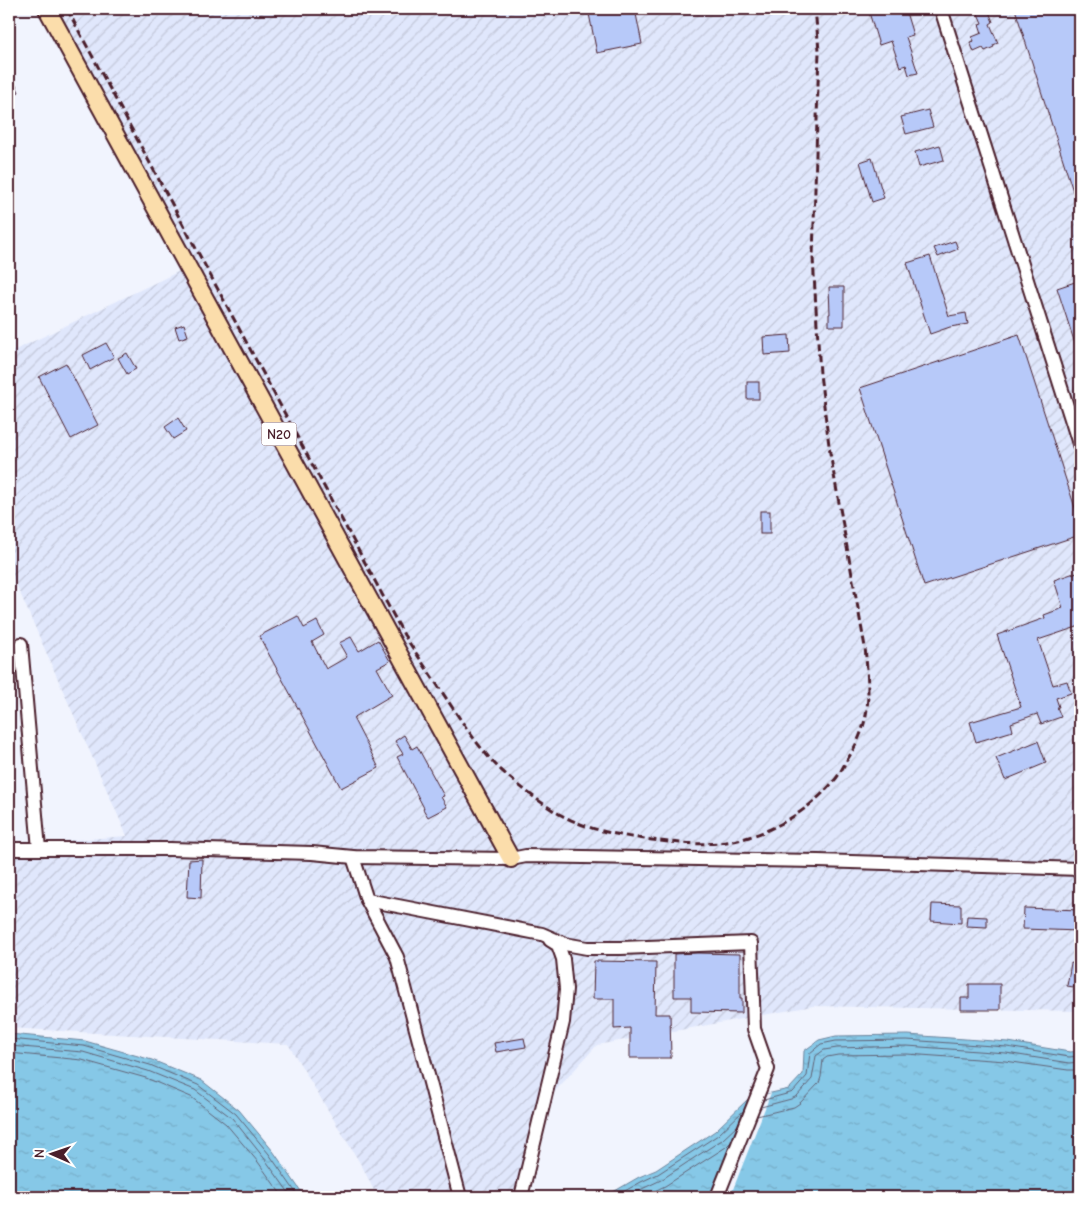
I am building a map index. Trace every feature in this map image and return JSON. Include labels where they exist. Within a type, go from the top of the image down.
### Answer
[{"type":"main road","name":"N20","points":[[47,9],[511,859]]},
{"type":"street","points":[[941,9],[1080,447]]},
{"type":"street","points":[[21,644],[39,849]]},
{"type":"street","points":[[9,849],[170,849],[312,853],[353,857],[511,859],[526,856],[798,860],[1080,869]]},
{"type":"street","points":[[353,857],[367,900],[397,958],[460,1197]]},
{"type":"street","points":[[367,900],[542,934],[566,944],[587,948],[751,943],[754,1029],[768,1069],[717,1197]]},
{"type":"street","points":[[522,1197],[562,1022],[566,990],[563,959],[558,945],[542,934]]},
{"type":"shaded area","points":[[53,9],[1080,9],[1080,1011],[813,1006],[597,1045],[548,1099],[519,1197],[377,1197],[363,1168],[288,1044],[9,1028],[9,845],[127,836],[9,568],[9,353],[192,265]]},
{"type":"water","points":[[9,1034],[85,1041],[152,1060],[201,1080],[239,1110],[273,1151],[305,1197],[9,1197]]},
{"type":"water","points":[[908,1035],[1008,1042],[1070,1052],[1080,1051],[1080,1197],[602,1197],[656,1170],[715,1131],[749,1098],[789,1089],[803,1074],[804,1051],[819,1040],[836,1036]]},
{"type":"pier","points":[[771,1093],[730,1197],[710,1197],[749,1098]]},
{"type":"building","points":[[588,9],[635,9],[642,44],[597,53]]},
{"type":"building","points":[[868,9],[905,9],[913,35],[906,37],[918,73],[909,75],[906,65],[900,67],[891,41],[879,45]]},
{"type":"building","points":[[976,9],[988,9],[993,22],[990,24],[998,43],[985,51],[983,48],[974,52],[970,42],[974,41],[972,37],[982,33],[979,24],[982,23]]},
{"type":"building","points":[[1015,9],[1080,9],[1080,207],[1078,207]]},
{"type":"building","points":[[9,71],[19,92],[9,97]]},
{"type":"building","points":[[928,110],[933,127],[906,134],[901,117]]},
{"type":"building","points":[[940,145],[944,160],[919,167],[915,152]]},
{"type":"building","points":[[872,158],[884,198],[872,202],[860,162]]},
{"type":"building","points":[[955,241],[958,249],[938,257],[934,248]]},
{"type":"building","points":[[930,256],[949,316],[966,313],[968,324],[950,327],[930,334],[907,263]]},
{"type":"building","points":[[1075,282],[1080,297],[1080,353],[1078,353],[1057,288]]},
{"type":"building","points":[[829,287],[844,287],[844,326],[829,326]]},
{"type":"building","points":[[184,324],[188,336],[179,339],[175,327]]},
{"type":"building","points":[[789,335],[790,353],[764,355],[763,337]]},
{"type":"building","points":[[1019,335],[1080,523],[1080,535],[924,586],[860,388]]},
{"type":"building","points":[[106,343],[114,357],[90,370],[83,355]]},
{"type":"building","points":[[127,353],[136,369],[127,374],[118,358]]},
{"type":"building","points":[[66,363],[98,425],[71,439],[39,377]]},
{"type":"building","points":[[747,382],[759,382],[759,399],[747,399]]},
{"type":"building","points":[[178,418],[186,431],[173,439],[165,427]]},
{"type":"building","points":[[760,511],[770,511],[770,534],[760,534]]},
{"type":"building","points":[[1080,571],[1080,626],[1038,640],[1053,685],[1067,681],[1071,693],[1056,698],[1061,717],[1041,724],[1037,714],[1011,723],[1013,731],[976,742],[970,722],[1021,707],[997,635],[1045,618],[1044,615],[1063,608],[1054,580]]},
{"type":"building","points":[[298,616],[304,628],[317,621],[324,635],[312,642],[326,669],[347,657],[339,643],[351,637],[359,651],[378,640],[390,661],[377,668],[392,695],[353,718],[379,768],[341,788],[259,636]]},
{"type":"building","points":[[404,735],[412,749],[417,746],[444,796],[441,797],[447,807],[428,817],[397,757],[403,754],[395,741]]},
{"type":"building","points":[[1038,741],[1046,763],[1005,780],[996,758]]},
{"type":"building","points":[[202,859],[201,898],[187,897],[189,860]]},
{"type":"building","points":[[932,904],[961,905],[961,923],[931,921]]},
{"type":"building","points":[[1024,908],[1080,910],[1079,931],[1023,929]]},
{"type":"building","points":[[967,916],[987,917],[987,927],[966,926]]},
{"type":"building","points":[[674,954],[740,954],[742,1013],[691,1012],[691,997],[674,997]]},
{"type":"building","points":[[594,961],[656,962],[655,1014],[670,1014],[671,1058],[630,1058],[630,1028],[614,1029],[614,999],[593,999]]},
{"type":"building","points":[[1071,963],[1080,965],[1080,988],[1067,986]]},
{"type":"building","points":[[969,984],[1000,984],[1000,1010],[961,1010],[961,998],[969,998]]},
{"type":"building","points":[[524,1038],[526,1047],[496,1052],[494,1043]]},
{"type":"railway","points":[[67,9],[404,635],[487,756],[515,782],[545,805],[582,825],[628,837],[700,844],[725,842],[749,837],[773,828],[795,816],[815,800],[837,777],[859,738],[866,715],[868,681],[865,647],[830,453],[820,374],[813,258],[819,50],[815,9]]}]
